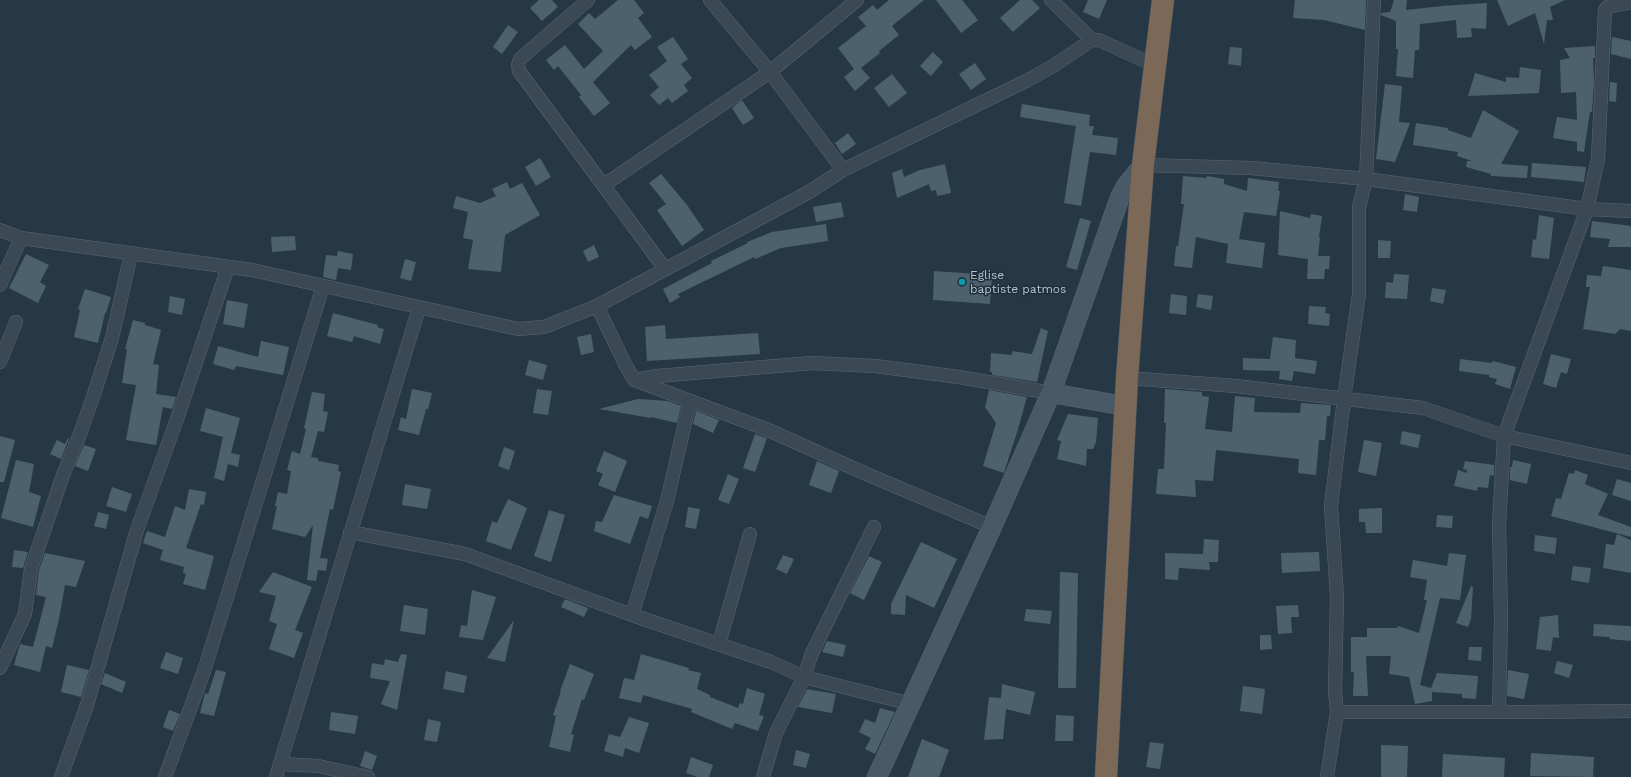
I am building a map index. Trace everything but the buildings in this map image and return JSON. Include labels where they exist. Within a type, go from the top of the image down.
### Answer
[{"type":"highway","points":[[1106,777],[1127,378],[1143,165],[1163,0]]},
{"type":"street","points":[[588,0],[520,59],[518,65],[519,71],[665,269]]},
{"type":"street","points":[[710,0],[770,72],[843,170]]},
{"type":"street","points":[[604,185],[770,72],[857,0]]},
{"type":"street","points":[[1051,0],[1092,40]]},
{"type":"street","points":[[1327,777],[1337,712],[1335,691],[1337,597],[1331,506],[1359,294],[1359,207],[1366,179],[1374,0]]},
{"type":"street","points":[[1499,711],[1501,618],[1499,524],[1504,436],[1587,209],[1598,159],[1604,14],[1607,3],[1631,2]]},
{"type":"street","points":[[0,230],[21,238],[252,270],[518,329],[544,328],[597,306],[809,192],[843,170],[1053,66],[1092,40],[1099,40],[1156,66]]},
{"type":"street","points":[[877,777],[992,527],[1051,393],[1120,197],[1126,186],[1143,165],[1251,168],[1366,179],[1587,209],[1631,211]]},
{"type":"street","points":[[0,284],[21,238]]},
{"type":"street","points":[[0,668],[25,614],[31,569],[63,474],[80,434],[112,338],[131,254]]},
{"type":"street","points":[[61,777],[87,705],[138,530],[228,267]]},
{"type":"street","points":[[165,777],[204,671],[323,286]]},
{"type":"street","points":[[597,306],[634,380],[766,429],[864,473],[992,527]]},
{"type":"street","points":[[276,777],[419,308]]},
{"type":"street","points":[[0,362],[16,322]]},
{"type":"street","points":[[634,380],[657,376],[812,363],[875,366],[959,377],[1125,406]]},
{"type":"street","points":[[1127,378],[1236,386],[1423,408],[1504,436],[1631,463]]},
{"type":"street","points":[[632,615],[668,501],[690,401]]},
{"type":"street","points":[[763,777],[776,733],[804,677],[812,654],[874,527]]},
{"type":"street","points":[[350,532],[465,554],[632,615],[771,662],[804,677],[911,704]]},
{"type":"street","points":[[718,644],[750,534]]},
{"type":"street","points":[[1337,712],[1631,711]]},
{"type":"street","points":[[280,764],[318,766],[368,777]]},
{"type":"place","name":"Eglise baptiste patmos","points":[[962,282]]}]
